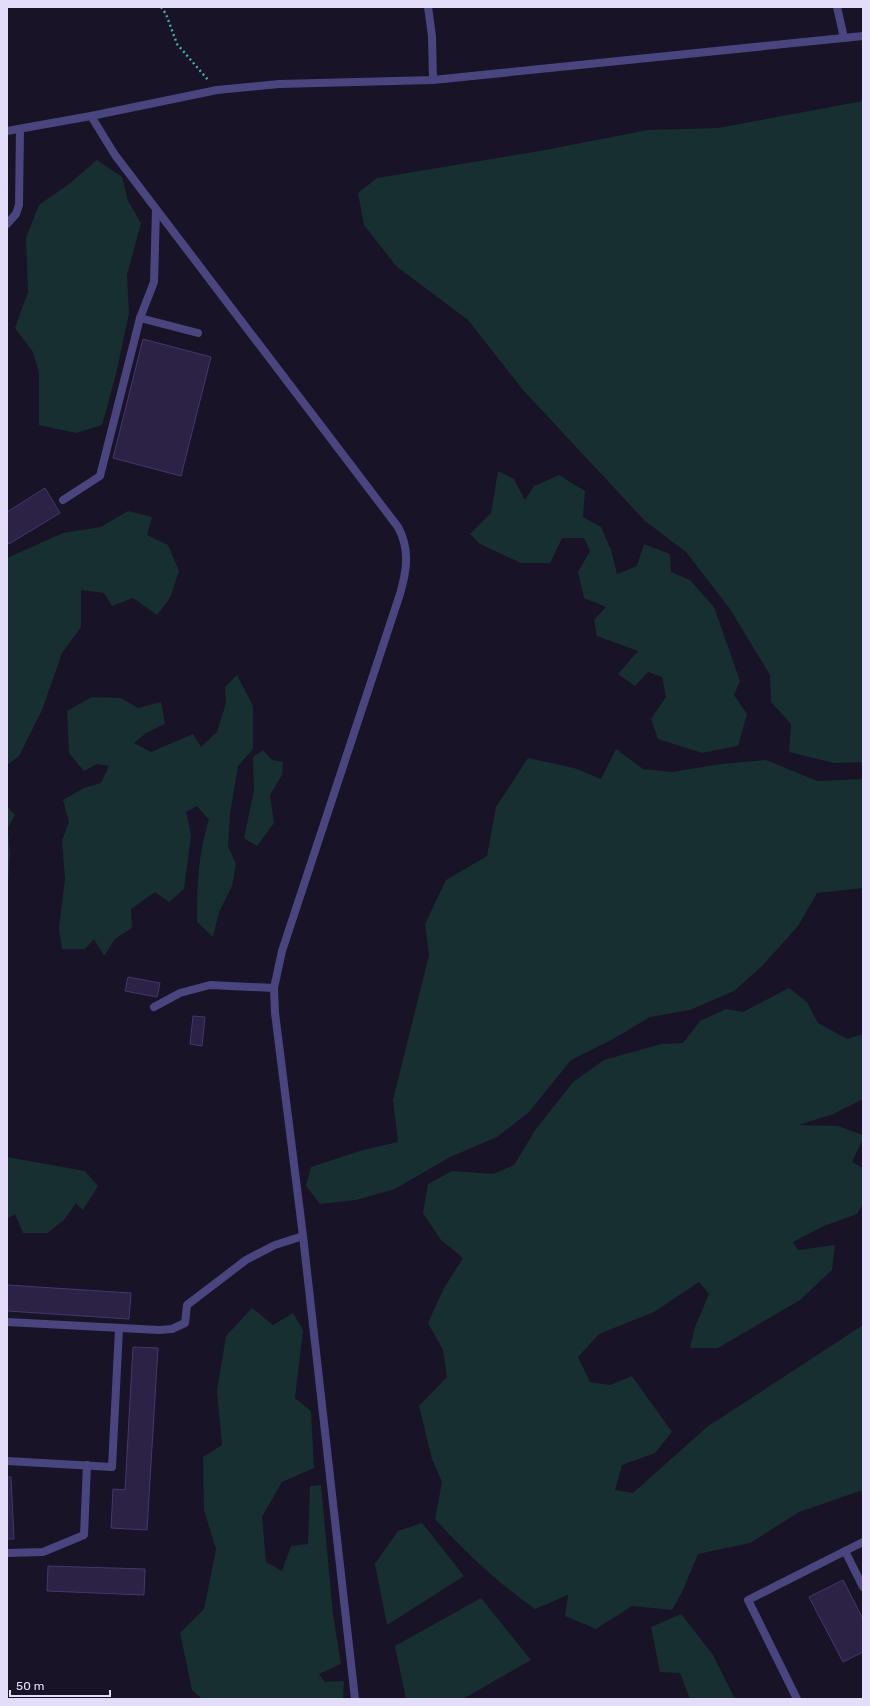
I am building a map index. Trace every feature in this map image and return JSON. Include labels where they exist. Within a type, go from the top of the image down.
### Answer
[{"type":"street","points":[[428,7],[432,36],[433,80]]},
{"type":"street","points":[[837,7],[844,38]]},
{"type":"street","points":[[7,131],[91,116],[217,90],[279,84],[433,80],[863,36]]},
{"type":"street","points":[[91,116],[115,156],[398,527],[404,539],[406,565],[400,594],[282,951],[274,988],[275,1013],[303,1236],[355,1699]]},
{"type":"street","points":[[7,224],[16,214],[19,205],[20,129]]},
{"type":"street","points":[[62,500],[100,476],[140,318],[154,282],[156,210]]},
{"type":"street","points":[[140,318],[198,333]]},
{"type":"street","points":[[154,1006],[180,992],[210,985],[274,988]]},
{"type":"street","points":[[7,1322],[119,1329],[172,1329],[185,1323],[187,1305],[246,1260],[275,1245],[303,1236]]},
{"type":"street","points":[[7,1461],[112,1467],[119,1329]]},
{"type":"street","points":[[7,1553],[43,1552],[84,1535],[87,1465]]},
{"type":"street","points":[[797,1699],[748,1600],[863,1542]]},
{"type":"street","points":[[846,1551],[863,1587]]},
{"type":"path","points":[[161,7],[166,14],[177,44],[217,90]]},
{"type":"green space","points":[[863,101],[863,762],[834,763],[789,752],[791,724],[771,702],[770,675],[730,609],[686,552],[645,521],[523,390],[468,320],[396,266],[364,225],[358,193],[377,178],[540,151],[648,130],[718,128]]},
{"type":"green space","points":[[97,160],[122,177],[128,201],[141,223],[127,275],[129,313],[116,374],[102,425],[76,433],[39,425],[39,373],[33,352],[15,328],[28,292],[26,238],[39,205],[69,184]]},
{"type":"green space","points":[[498,471],[514,479],[525,500],[534,486],[559,475],[585,491],[583,517],[601,527],[611,550],[617,574],[637,566],[644,544],[670,554],[671,572],[690,580],[714,607],[740,681],[734,695],[747,714],[738,746],[702,753],[658,739],[651,719],[666,697],[662,677],[648,672],[635,686],[618,674],[638,651],[597,636],[594,620],[606,607],[584,598],[578,572],[590,551],[584,538],[562,538],[550,563],[521,563],[480,544],[470,534],[491,513]]},
{"type":"green space","points":[[128,511],[152,517],[147,535],[168,545],[179,571],[170,598],[157,615],[133,598],[112,606],[104,593],[81,590],[81,627],[62,653],[42,710],[19,756],[7,765],[7,558],[63,533],[101,527]]},
{"type":"green space","points":[[237,675],[253,706],[253,749],[238,766],[230,814],[228,846],[236,864],[232,886],[219,912],[213,937],[197,922],[200,857],[209,820],[197,806],[186,812],[191,835],[184,889],[169,902],[155,892],[131,909],[132,928],[115,939],[104,956],[94,939],[85,949],[62,949],[59,928],[65,879],[62,841],[69,822],[63,800],[84,788],[101,783],[109,766],[97,764],[84,771],[69,753],[67,711],[92,697],[121,698],[138,708],[161,702],[165,724],[146,733],[134,743],[151,752],[193,734],[201,747],[217,732],[226,703],[225,687]]},
{"type":"green space","points":[[616,749],[643,769],[672,772],[721,764],[766,760],[817,781],[863,779],[863,888],[817,893],[798,926],[762,966],[734,991],[690,1010],[650,1017],[615,1038],[571,1060],[529,1112],[497,1137],[450,1157],[395,1189],[356,1200],[320,1204],[306,1186],[311,1167],[363,1150],[398,1142],[393,1100],[429,955],[425,924],[446,880],[487,856],[496,807],[528,758],[574,768],[601,779]]},
{"type":"green space","points":[[263,750],[272,760],[283,762],[282,775],[270,795],[274,823],[257,846],[244,838],[254,790],[253,757]]},
{"type":"green space","points":[[7,806],[15,815],[8,828],[10,855],[7,899]]},
{"type":"green space","points":[[789,988],[807,1002],[818,1023],[847,1039],[863,1034],[863,1099],[833,1114],[799,1125],[838,1126],[863,1135],[863,1139],[852,1162],[863,1168],[863,1204],[857,1214],[824,1226],[793,1242],[798,1250],[835,1245],[832,1270],[800,1300],[718,1348],[690,1348],[695,1327],[709,1294],[699,1282],[654,1312],[599,1334],[578,1357],[590,1382],[610,1385],[632,1376],[672,1432],[655,1453],[622,1465],[615,1490],[633,1493],[707,1427],[863,1325],[863,1490],[799,1512],[750,1543],[698,1554],[682,1592],[672,1610],[632,1606],[596,1629],[565,1616],[568,1595],[535,1609],[508,1589],[483,1567],[458,1544],[435,1519],[442,1482],[432,1459],[419,1406],[447,1377],[443,1350],[428,1323],[444,1288],[463,1258],[441,1240],[423,1213],[428,1184],[452,1171],[493,1174],[514,1165],[536,1129],[573,1082],[604,1060],[661,1044],[683,1043],[700,1021],[726,1009],[743,1012]]},
{"type":"green space","points":[[7,1157],[85,1171],[98,1186],[83,1210],[76,1203],[64,1220],[47,1233],[23,1233],[15,1214],[7,1219]]},
{"type":"green space","points":[[252,1308],[273,1325],[293,1313],[303,1330],[295,1398],[311,1411],[314,1468],[282,1482],[262,1517],[266,1562],[282,1571],[291,1546],[308,1544],[310,1486],[321,1485],[333,1615],[341,1664],[319,1674],[325,1682],[344,1681],[343,1699],[202,1699],[192,1690],[180,1633],[204,1609],[216,1549],[204,1510],[203,1457],[222,1445],[217,1391],[226,1336]]},
{"type":"green space","points":[[422,1523],[464,1576],[387,1625],[375,1564],[398,1531]]},
{"type":"green space","points":[[481,1598],[531,1660],[463,1699],[406,1699],[395,1646]]},
{"type":"green space","points":[[681,1614],[713,1655],[735,1699],[690,1699],[680,1673],[660,1672],[651,1627]]},
{"type":"building","points":[[143,339],[211,357],[181,476],[113,458]]},
{"type":"building","points":[[45,488],[60,513],[9,544],[7,541],[7,512]]},
{"type":"building","points":[[128,977],[160,983],[157,997],[125,991]]},
{"type":"building","points":[[193,1016],[205,1017],[202,1046],[190,1044]]},
{"type":"building","points":[[7,1285],[131,1293],[129,1319],[7,1311]]},
{"type":"building","points":[[133,1347],[158,1348],[147,1530],[111,1528],[113,1489],[125,1490]]},
{"type":"building","points":[[7,1477],[11,1477],[14,1539],[7,1539]]},
{"type":"building","points":[[48,1566],[145,1569],[144,1595],[47,1591]]},
{"type":"building","points":[[843,1580],[863,1619],[863,1652],[843,1662],[809,1597]]}]
